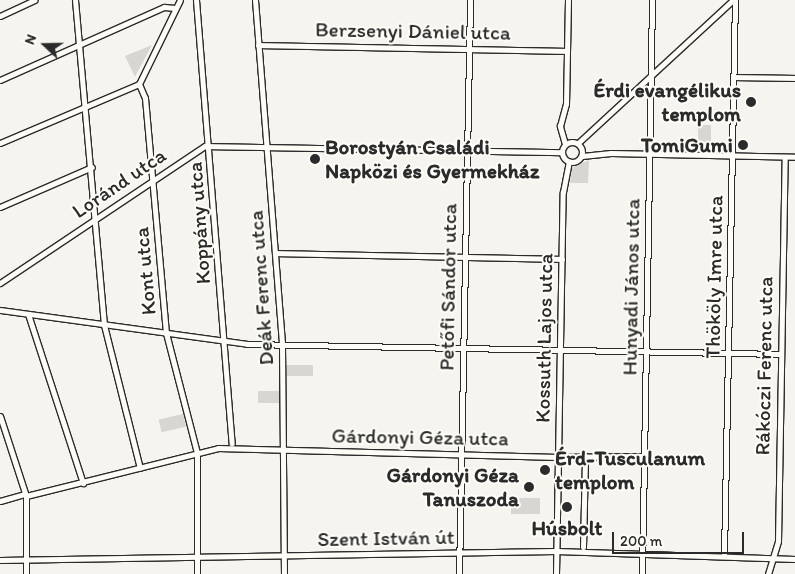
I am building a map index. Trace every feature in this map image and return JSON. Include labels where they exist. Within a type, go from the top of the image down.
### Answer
[{"type":"street","points":[[0,16],[36,0]]},
{"type":"street","points":[[75,0],[92,167],[104,325],[140,468]]},
{"type":"street","points":[[0,143],[86,104],[139,84],[180,0]]},
{"type":"street","name":"Koppány utca","points":[[196,0],[232,444]]},
{"type":"street","name":"Deák Ferenc utca","points":[[255,0],[282,345],[285,451],[284,574]]},
{"type":"street","name":"Petőfi Sándor utca","points":[[459,574],[470,0]]},
{"type":"street","points":[[561,152],[565,144],[560,126],[566,104],[568,0]]},
{"type":"street","name":"Hunyadi János utca","points":[[642,574],[652,0]]},
{"type":"street","points":[[565,144],[578,144],[650,74],[734,0]]},
{"type":"street","name":"Thököly Imre utca","points":[[724,556],[734,0]]},
{"type":"street","points":[[0,80],[164,7],[175,8]]},
{"type":"street","name":"Berzsenyi Dániel utca","points":[[258,45],[567,51]]},
{"type":"street","points":[[734,77],[795,78]]},
{"type":"street","name":"Kont utca","points":[[139,84],[146,98],[166,333],[197,453],[197,574]]},
{"type":"street","points":[[578,144],[582,156]]},
{"type":"street","points":[[209,146],[561,152]]},
{"type":"street","name":"Loránd utca","points":[[0,282],[153,180],[209,146]]},
{"type":"street","points":[[561,152],[569,162],[578,161],[582,156],[650,154],[795,157]]},
{"type":"street","name":"Rákóczi Ferenc utca","points":[[768,574],[778,541],[785,157]]},
{"type":"street","name":"Kossuth Lajos utca","points":[[556,574],[564,192],[569,162]]},
{"type":"street","points":[[0,207],[92,167]]},
{"type":"street","points":[[275,253],[562,259]]},
{"type":"street","points":[[0,310],[166,333],[282,345],[781,354]]},
{"type":"street","points":[[28,314],[82,482]]},
{"type":"street","points":[[0,418],[25,495],[26,574]]},
{"type":"street","points":[[0,501],[232,444],[238,449]]},
{"type":"street","name":"Gárdonyi Géza utca","points":[[218,448],[558,457],[644,456]]},
{"type":"street","points":[[582,547],[586,456]]},
{"type":"street","name":"Szent István út","points":[[0,560],[556,551],[795,559]]},
{"type":"shaded area","points":[[152,45],[136,75],[135,77],[125,56]]},
{"type":"shaded area","points":[[698,125],[711,125],[711,150],[698,150]]},
{"type":"shaded area","points":[[589,160],[588,183],[570,183],[572,168]]},
{"type":"shaded area","points":[[286,365],[313,365],[313,376],[286,376]]},
{"type":"shaded area","points":[[258,391],[281,391],[281,403],[258,403]]},
{"type":"shaded area","points":[[183,414],[186,427],[162,432],[159,420]]},
{"type":"shaded area","points":[[511,498],[540,498],[540,514],[511,514]]},
{"type":"place","name":"Érdi evangélikus templom","points":[[751,102]]},
{"type":"place","name":"TomiGumi","points":[[743,145]]},
{"type":"place","name":"Borostyán Családi Napközi és Gyermekház","points":[[315,159]]},
{"type":"place","name":"Érd-Tusculanum templom","points":[[545,470]]},
{"type":"place","name":"Gárdonyi Géza Tanuszoda","points":[[529,487]]},
{"type":"place","name":"Húsbolt","points":[[567,507]]}]
